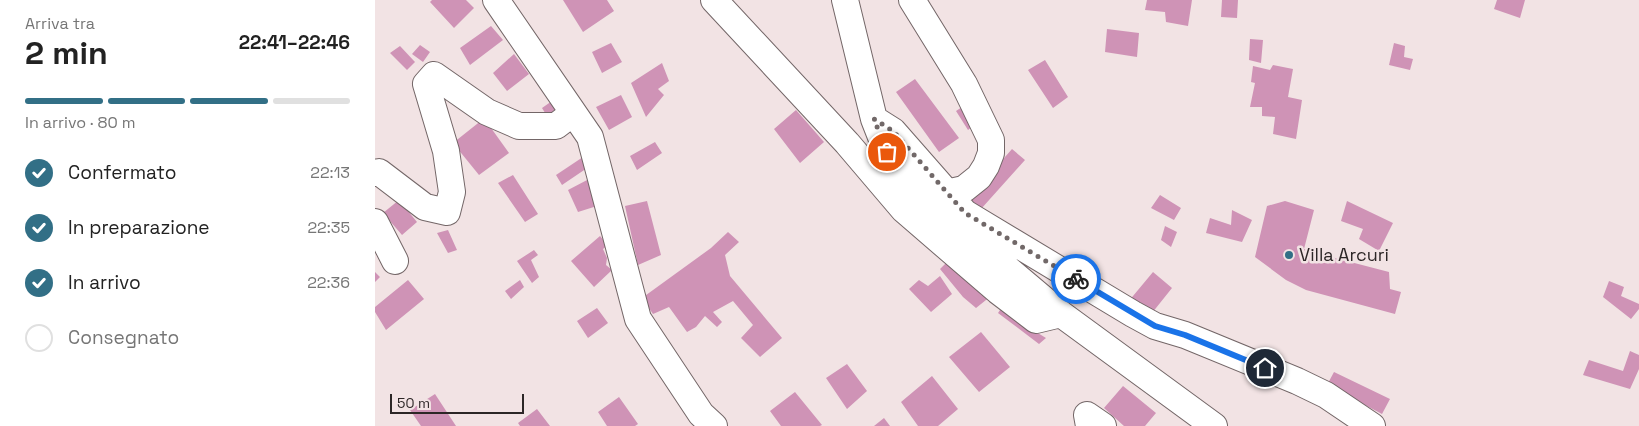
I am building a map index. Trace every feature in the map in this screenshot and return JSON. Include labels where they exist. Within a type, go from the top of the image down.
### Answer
[{"type":"street","points":[[496,0],[590,137],[638,319],[701,414],[714,426]]},
{"type":"street","points":[[714,0],[847,143],[904,210],[998,291],[1036,320],[1061,314]]},
{"type":"street","points":[[845,0],[874,119],[887,152],[912,188],[1061,314],[1215,426]]},
{"type":"street","points":[[912,0],[964,84],[991,140],[991,153],[979,177],[964,189],[946,193]]},
{"type":"street","points":[[375,173],[379,172],[425,207],[447,212],[452,192],[446,151],[426,84],[434,75],[487,112],[519,126],[555,126],[573,113]]},
{"type":"street","points":[[874,119],[893,131],[965,213],[1155,326],[1185,335],[1297,381],[1326,395],[1372,426]]},
{"type":"street","points":[[375,222],[395,262]]},
{"type":"street","points":[[1089,426],[1087,415],[1103,426]]},
{"type":"building","points":[[432,0],[466,0],[474,8],[454,28],[430,2]]},
{"type":"building","points":[[563,0],[607,0],[614,11],[583,32]]},
{"type":"building","points":[[1147,0],[1192,0],[1188,26],[1166,22],[1165,12],[1145,10]]},
{"type":"building","points":[[1222,0],[1238,0],[1237,18],[1221,17]]},
{"type":"building","points":[[1497,0],[1525,0],[1520,18],[1494,9]]},
{"type":"building","points":[[491,26],[503,40],[470,65],[460,48]]},
{"type":"building","points":[[1107,29],[1139,33],[1137,57],[1105,52]]},
{"type":"building","points":[[1250,39],[1263,40],[1261,63],[1249,60]]},
{"type":"building","points":[[611,43],[622,62],[602,73],[592,52]]},
{"type":"building","points":[[1394,43],[1405,46],[1404,57],[1413,59],[1410,70],[1389,65]]},
{"type":"building","points":[[420,45],[430,52],[423,62],[412,54]]},
{"type":"building","points":[[400,46],[415,62],[407,70],[390,53]]},
{"type":"building","points":[[514,54],[529,74],[507,91],[493,73]]},
{"type":"building","points":[[1045,60],[1068,97],[1053,108],[1028,70]]},
{"type":"building","points":[[662,63],[669,81],[658,89],[664,95],[646,117],[631,83]]},
{"type":"building","points":[[1273,65],[1293,69],[1288,97],[1302,100],[1296,139],[1273,134],[1275,117],[1262,116],[1262,107],[1250,107],[1255,83],[1251,82],[1253,66],[1270,70]]},
{"type":"building","points":[[915,79],[959,138],[939,152],[896,92]]},
{"type":"building","points":[[621,95],[632,117],[609,130],[596,107]]},
{"type":"building","points":[[552,101],[557,108],[547,116],[542,108]]},
{"type":"building","points":[[965,105],[976,124],[968,130],[956,111]]},
{"type":"building","points":[[796,110],[824,142],[800,163],[774,129]]},
{"type":"building","points":[[482,120],[486,121],[509,153],[479,175],[453,143]]},
{"type":"building","points":[[655,142],[662,153],[637,170],[630,156]]},
{"type":"building","points":[[1012,149],[1025,160],[981,209],[969,198]]},
{"type":"building","points":[[589,153],[593,164],[562,185],[556,175]]},
{"type":"building","points":[[513,175],[538,214],[525,222],[498,183]]},
{"type":"building","points":[[589,179],[597,206],[578,212],[568,190]]},
{"type":"building","points":[[1160,195],[1181,208],[1174,220],[1151,208]]},
{"type":"building","points":[[399,200],[417,222],[402,235],[383,213]]},
{"type":"building","points":[[647,201],[661,255],[638,265],[625,206]]},
{"type":"building","name":"Villa Arcuri","points":[[1285,201],[1314,210],[1304,249],[1389,272],[1390,289],[1401,292],[1395,314],[1306,290],[1286,280],[1255,257],[1267,206]]},
{"type":"building","points":[[1347,201],[1393,223],[1379,251],[1359,239],[1363,229],[1341,221]]},
{"type":"building","points":[[1232,210],[1252,220],[1242,242],[1206,233],[1210,218],[1231,225]]},
{"type":"building","points":[[1165,226],[1177,232],[1171,247],[1161,240]]},
{"type":"building","points":[[448,230],[457,250],[448,253],[437,233]]},
{"type":"building","points":[[728,232],[739,242],[725,255],[730,276],[782,338],[760,357],[741,338],[753,325],[733,301],[713,312],[722,322],[717,327],[705,316],[696,327],[687,332],[669,307],[653,314],[642,298],[711,248]]},
{"type":"building","points":[[600,236],[608,245],[603,249],[607,258],[606,265],[612,270],[594,287],[571,261]]},
{"type":"building","points":[[534,250],[538,255],[531,260],[539,277],[532,283],[517,261]]},
{"type":"building","points":[[950,259],[991,296],[976,308],[963,297],[940,269]]},
{"type":"building","points":[[375,272],[380,277],[375,282]]},
{"type":"building","points":[[1153,272],[1172,288],[1148,318],[1128,302]]},
{"type":"building","points":[[940,276],[952,294],[931,312],[909,289],[919,280],[928,286]]},
{"type":"building","points":[[408,280],[424,299],[386,330],[375,312],[375,307]]},
{"type":"building","points":[[520,280],[524,287],[511,299],[505,291]]},
{"type":"building","points":[[1609,281],[1624,287],[1621,296],[1639,304],[1639,309],[1631,319],[1603,297]]},
{"type":"building","points":[[1002,307],[1023,324],[1046,338],[1039,344],[998,313]]},
{"type":"building","points":[[597,308],[608,323],[588,338],[577,321]]},
{"type":"building","points":[[981,332],[1010,367],[979,392],[949,357]]},
{"type":"building","points":[[1630,351],[1639,355],[1639,369],[1630,389],[1583,375],[1589,360],[1623,371]]},
{"type":"building","points":[[847,364],[867,391],[847,409],[826,378]]},
{"type":"building","points":[[1334,372],[1390,399],[1382,414],[1327,385]]},
{"type":"building","points":[[932,376],[958,409],[938,426],[918,426],[901,402]]},
{"type":"building","points":[[1123,386],[1156,413],[1145,426],[1124,426],[1104,408]]},
{"type":"building","points":[[795,392],[822,425],[781,426],[770,411]]},
{"type":"building","points":[[435,394],[456,426],[421,426],[410,410]]},
{"type":"building","points":[[619,397],[638,424],[635,426],[607,426],[598,412]]},
{"type":"building","points":[[537,409],[550,426],[520,426],[518,423]]},
{"type":"building","points":[[884,418],[890,426],[874,426]]},
{"type":"way so far","points":[[887,152],[874,119],[893,131],[965,213],[1076,279]]},
{"type":"place","name":"Villa Arcuri","points":[[1289,255]]},
{"type":"route","points":[[1076,279],[1155,326],[1185,335],[1265,368]]}]
